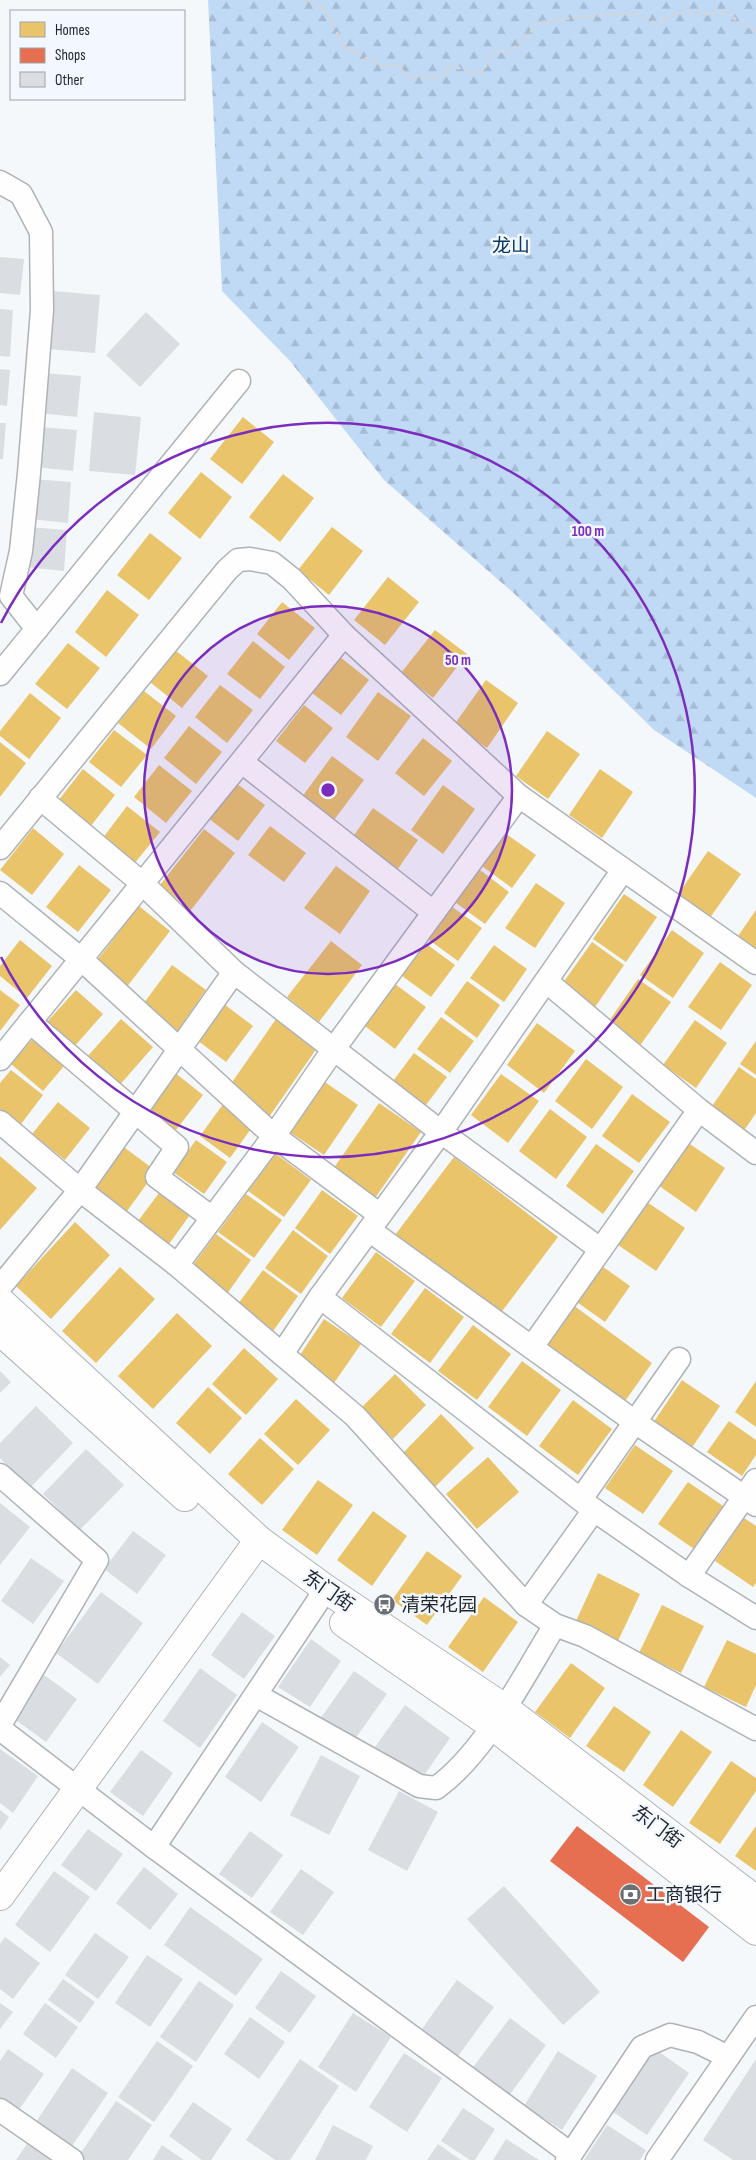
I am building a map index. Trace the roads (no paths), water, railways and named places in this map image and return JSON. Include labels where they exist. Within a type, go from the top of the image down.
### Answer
[{"type":"street","points":[[0,182],[21,194],[41,232],[42,310],[29,473],[21,551],[5,599],[37,629]]},
{"type":"street","points":[[0,674],[239,381]]},
{"type":"street","points":[[0,848],[227,570],[238,560],[250,558],[272,563],[292,579],[344,635],[519,796],[756,963]]},
{"type":"street","points":[[0,1059],[344,635]]},
{"type":"street","points":[[242,762],[433,912]]},
{"type":"street","points":[[177,1265],[274,1136],[333,1050],[519,796]]},
{"type":"street","points":[[40,798],[143,884],[234,972],[440,1132],[600,1249]]},
{"type":"street","points":[[282,1354],[320,1297],[440,1132],[623,870]]},
{"type":"street","points":[[0,893],[81,959],[274,1136],[374,1222],[532,1347],[635,1422],[752,1494],[689,1576]]},
{"type":"street","points":[[0,1287],[80,1190],[234,972]]},
{"type":"street","points":[[546,981],[699,1110],[756,1154]]},
{"type":"street","points":[[30,1022],[177,1147],[157,1177],[212,1217]]},
{"type":"street","points":[[532,1347],[699,1110]]},
{"type":"street","points":[[0,1122],[80,1190],[177,1265],[355,1416],[526,1605],[555,1625],[585,1636],[756,1729]]},
{"type":"street","points":[[320,1297],[588,1504],[689,1576],[756,1618]]},
{"type":"street","name":"东门街","points":[[0,1301],[254,1547]]},
{"type":"street","name":"东门街","points":[[0,1331],[254,1547],[321,1597],[498,1717],[756,1900]]},
{"type":"street","points":[[526,1605],[588,1504],[635,1422],[679,1359]]},
{"type":"street","points":[[0,1475],[97,1560],[0,1725]]},
{"type":"street","points":[[0,1896],[254,1547]]},
{"type":"street","points":[[154,1847],[321,1597]]},
{"type":"street","points":[[256,1695],[419,1786],[436,1788],[453,1776],[498,1717],[555,1625]]},
{"type":"street","name":"东门街","points":[[498,1717],[756,1931]]},
{"type":"street","points":[[0,1729],[78,1790],[569,2157],[642,2047],[670,2035],[698,2042],[728,2057]]},
{"type":"street","points":[[658,2160],[756,2016]]},
{"type":"street","points":[[0,2110],[72,2160]]},
{"type":"place","name":"清荣花园","points":[[385,1604]]},
{"type":"place","name":"工商银行","points":[[630,1894]]},
{"type":"park label","name":"龙山","points":[[511,245]]}]
